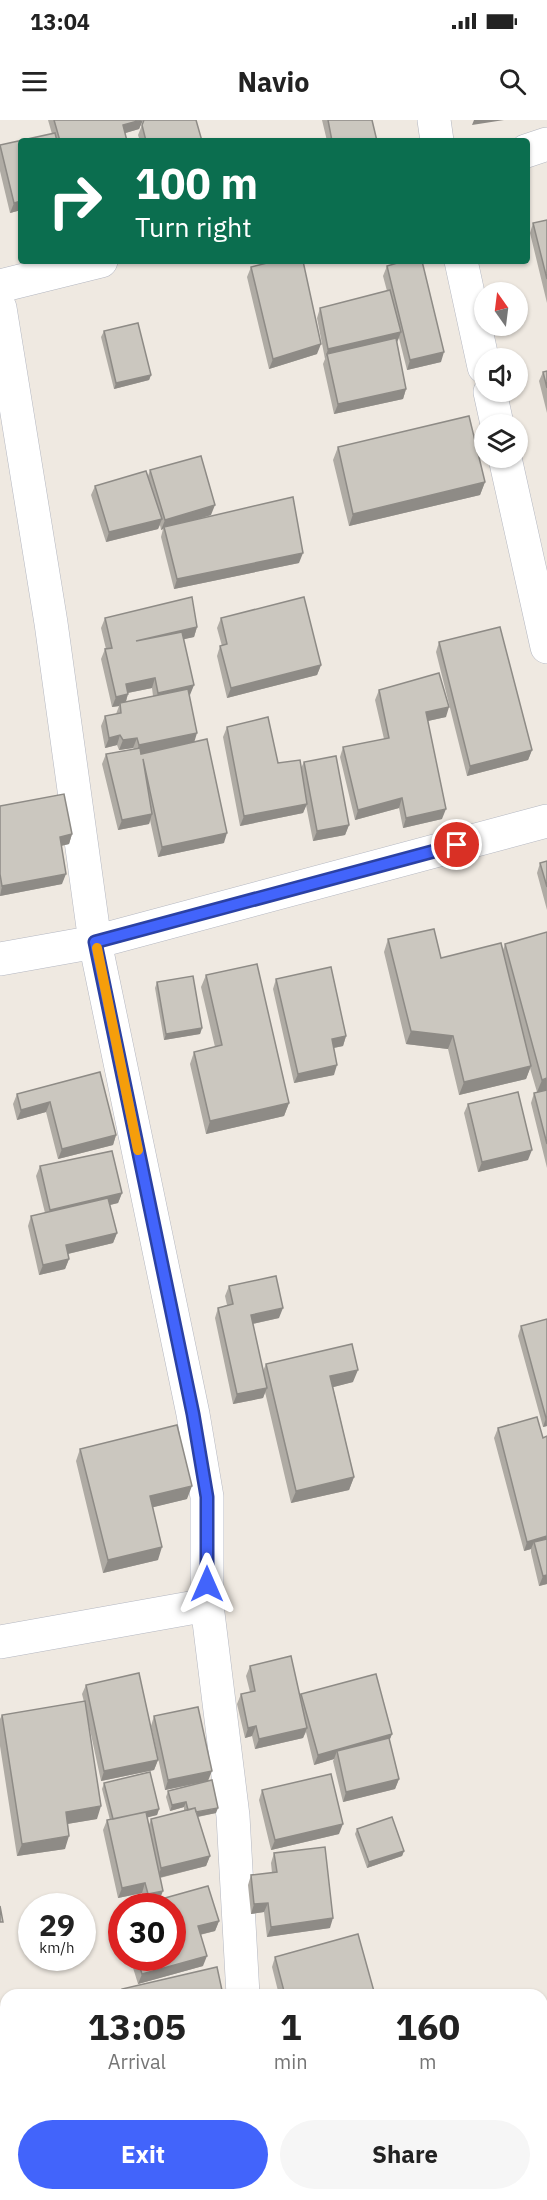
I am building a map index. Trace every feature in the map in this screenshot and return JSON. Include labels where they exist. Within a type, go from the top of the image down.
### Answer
[{"type":"street","points":[[434,120],[437,138]]},
{"type":"street","points":[[530,150],[547,144]]},
{"type":"street","points":[[0,286],[89,264]]},
{"type":"street","points":[[462,264],[480,348]]},
{"type":"street","points":[[0,308],[60,680],[95,942],[193,1414],[207,1497],[207,1605],[233,1816],[243,1989]]},
{"type":"street","points":[[507,468],[547,647]]},
{"type":"street","points":[[0,959],[95,942],[547,821]]},
{"type":"street","points":[[0,1641],[207,1605]]},
{"type":"building","points":[[54,120],[141,120],[123,125],[126,138],[59,138]]},
{"type":"building","points":[[144,120],[196,120],[201,138],[145,138],[142,125]]},
{"type":"building","points":[[328,120],[372,120],[376,138],[331,138]]},
{"type":"building","points":[[55,133],[56,138],[32,138]]},
{"type":"building","points":[[18,141],[18,202],[14,203],[0,145]]},
{"type":"building","points":[[547,220],[547,279],[533,223]]},
{"type":"building","points":[[263,264],[304,264],[321,344],[273,359],[251,267]]},
{"type":"building","points":[[423,264],[444,352],[410,360],[387,266]]},
{"type":"building","points":[[390,290],[401,332],[328,349],[320,308]]},
{"type":"building","points":[[138,323],[151,375],[116,383],[104,331]]},
{"type":"building","points":[[396,338],[406,389],[338,404],[327,354]]},
{"type":"building","points":[[547,371],[547,388],[543,372]]},
{"type":"building","points":[[469,416],[474,437],[474,468],[482,468],[485,482],[353,514],[338,447]]},
{"type":"building","points":[[201,456],[215,505],[165,520],[150,470]]},
{"type":"building","points":[[146,471],[162,519],[109,532],[95,486]]},
{"type":"building","points":[[293,497],[303,553],[177,579],[164,527]]},
{"type":"building","points":[[192,597],[197,627],[136,641],[182,632],[194,685],[158,693],[155,678],[126,684],[128,694],[116,697],[105,649],[112,648],[105,618]]},
{"type":"building","points":[[304,597],[321,665],[231,688],[220,646],[227,644],[221,618]]},
{"type":"building","points":[[500,627],[532,750],[470,766],[439,642]]},
{"type":"building","points":[[439,673],[449,707],[426,712],[446,809],[406,818],[402,798],[358,810],[343,747],[389,738],[379,690]]},
{"type":"building","points":[[188,689],[197,733],[139,745],[137,738],[123,740],[120,735],[109,738],[105,716],[121,713],[120,703]]},
{"type":"building","points":[[268,717],[278,763],[300,760],[307,804],[244,816],[227,727]]},
{"type":"building","points":[[207,739],[227,833],[162,847],[143,759],[152,814],[122,820],[106,754],[140,748],[141,754]]},
{"type":"building","points":[[336,756],[349,825],[317,831],[304,762]]},
{"type":"building","points":[[64,794],[72,834],[60,837],[66,874],[2,886],[0,806]]},
{"type":"building","points":[[547,861],[547,887],[540,863]]},
{"type":"building","points":[[434,929],[441,958],[501,943],[531,1066],[464,1082],[453,1036],[411,1031],[388,939]]},
{"type":"building","points":[[547,932],[547,1078],[542,1080],[505,944]]},
{"type":"building","points":[[257,964],[289,1103],[210,1121],[194,1052],[222,1045],[206,975]]},
{"type":"building","points":[[331,967],[346,1036],[332,1039],[337,1065],[298,1074],[276,979]]},
{"type":"building","points":[[193,976],[202,1028],[166,1034],[157,982]]},
{"type":"building","points":[[100,1072],[116,1135],[62,1149],[50,1102],[21,1110],[17,1094]]},
{"type":"building","points":[[547,1090],[547,1144],[534,1093]]},
{"type":"building","points":[[518,1092],[532,1150],[482,1162],[468,1104]]},
{"type":"building","points":[[112,1151],[122,1193],[50,1210],[40,1166]]},
{"type":"building","points":[[108,1198],[117,1233],[66,1245],[69,1259],[43,1265],[31,1216]]},
{"type":"building","points":[[276,1276],[283,1308],[251,1315],[267,1388],[237,1394],[218,1308],[233,1304],[229,1286]]},
{"type":"building","points":[[547,1319],[547,1417],[546,1418],[521,1326]]},
{"type":"building","points":[[352,1344],[358,1370],[330,1376],[354,1477],[296,1491],[266,1364]]},
{"type":"building","points":[[537,1417],[543,1438],[547,1436],[547,1536],[527,1542],[498,1428]]},
{"type":"building","points":[[177,1425],[192,1486],[150,1496],[162,1547],[108,1560],[80,1449]]},
{"type":"building","points":[[547,1539],[547,1575],[543,1576],[534,1542]]},
{"type":"building","points":[[291,1656],[307,1728],[259,1739],[256,1726],[248,1728],[241,1694],[255,1691],[250,1666]]},
{"type":"building","points":[[139,1673],[158,1760],[104,1771],[86,1685]]},
{"type":"building","points":[[376,1674],[392,1734],[318,1755],[301,1694]]},
{"type":"building","points":[[85,1701],[101,1806],[66,1812],[69,1836],[22,1844],[2,1715]]},
{"type":"building","points":[[198,1707],[212,1771],[168,1780],[154,1716]]},
{"type":"building","points":[[389,1738],[399,1779],[346,1792],[337,1751]]},
{"type":"building","points":[[150,1772],[159,1809],[113,1819],[104,1783]]},
{"type":"building","points":[[331,1774],[343,1824],[275,1840],[262,1790]]},
{"type":"building","points":[[212,1780],[218,1808],[196,1812],[195,1808],[188,1810],[186,1802],[172,1805],[168,1791]]},
{"type":"building","points":[[195,1808],[210,1856],[161,1868],[151,1819]]},
{"type":"building","points":[[146,1812],[163,1891],[148,1893],[145,1883],[122,1888],[107,1820]]},
{"type":"building","points":[[392,1817],[404,1851],[369,1862],[357,1829]]},
{"type":"building","points":[[325,1847],[333,1918],[271,1927],[268,1903],[254,1904],[251,1875],[277,1872],[274,1853]]},
{"type":"building","points":[[208,1886],[219,1921],[198,1926],[207,1956],[186,1962],[186,1893],[183,1893]]},
{"type":"building","points":[[0,1906],[3,1922],[0,1922]]},
{"type":"building","points":[[358,1934],[373,1989],[283,1989],[275,1957]]},
{"type":"building","points":[[217,1967],[222,1989],[122,1989]]},
{"type":"slow traffic","points":[[97,948],[138,1150]]},
{"type":"route","points":[[207,1584],[207,1497],[193,1414],[95,942],[457,845]]}]
